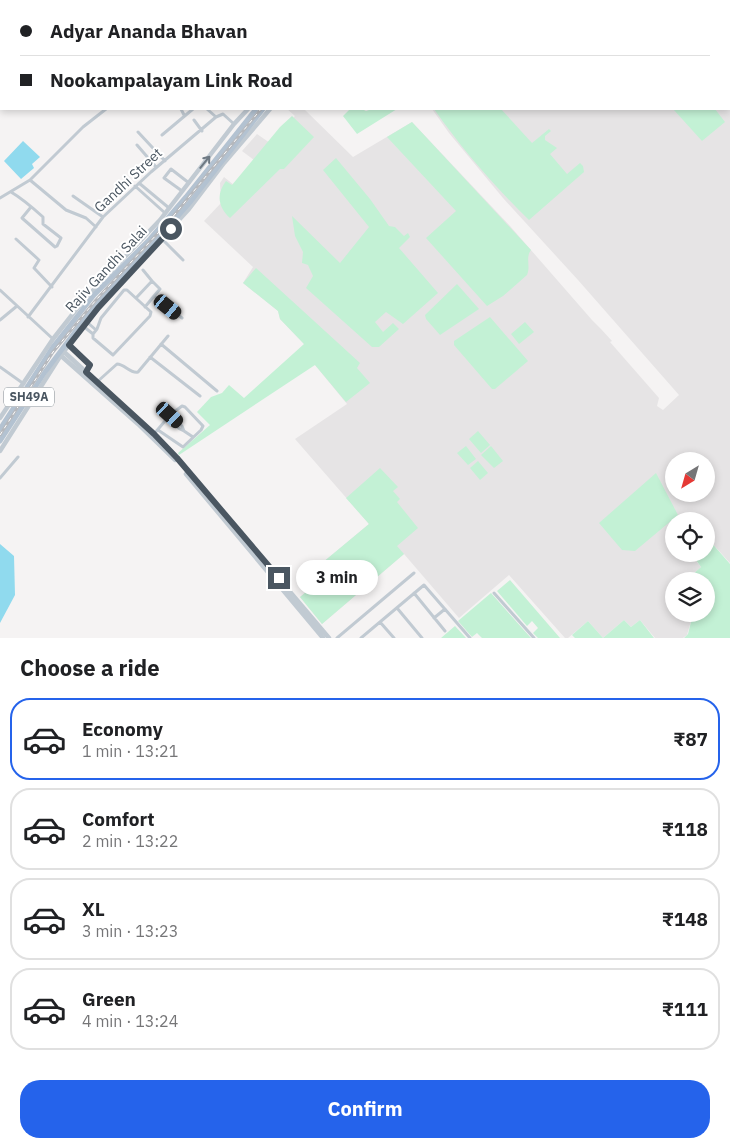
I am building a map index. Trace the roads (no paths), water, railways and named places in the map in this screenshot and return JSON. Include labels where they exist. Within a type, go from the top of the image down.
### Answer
[{"type":"main road","name":"Rajiv Gandhi Salai","points":[[0,428],[25,385],[55,341],[94,295],[150,239],[255,110]]},
{"type":"main road","name":"Rajiv Gandhi Salai","points":[[0,441],[99,300],[191,201],[263,110]]},
{"type":"street","points":[[0,198],[30,180],[83,127],[105,110]]},
{"type":"street","points":[[181,110],[184,115]]},
{"type":"street","points":[[162,135],[192,110]]},
{"type":"street","points":[[208,110],[216,117],[223,114],[234,124]]},
{"type":"street","points":[[0,290],[55,341],[83,301],[167,211],[234,124],[247,110]]},
{"type":"street","points":[[0,451],[61,352],[69,345],[114,289],[189,209],[224,163],[269,110]]},
{"type":"street","name":"Gandhi Street","points":[[28,317],[103,218],[156,167],[216,117]]},
{"type":"street","points":[[194,120],[202,130]]},
{"type":"street","points":[[138,132],[165,160]]},
{"type":"street","points":[[137,145],[156,167]]},
{"type":"street","points":[[183,192],[164,178],[171,170],[190,183]]},
{"type":"street","points":[[30,180],[68,211],[86,218],[96,227]]},
{"type":"street","points":[[139,183],[167,211]]},
{"type":"street","points":[[135,186],[167,211]]},
{"type":"street","points":[[11,192],[43,217],[43,224],[37,231]]},
{"type":"street","points":[[73,196],[103,218]]},
{"type":"street","points":[[95,211],[101,204]]},
{"type":"street","points":[[31,207],[22,218],[55,247],[57,246],[61,238],[43,224]]},
{"type":"street","points":[[16,239],[39,260],[30,271]]},
{"type":"street","points":[[162,239],[183,260]]},
{"type":"street","points":[[34,268],[52,287]]},
{"type":"street","points":[[143,270],[160,289],[145,307]]},
{"type":"street","points":[[136,298],[152,281]]},
{"type":"street","points":[[85,324],[93,334],[93,338],[112,355],[150,316],[151,312],[124,290],[101,318],[93,334]]},
{"type":"street","points":[[154,296],[182,318]]},
{"type":"street","points":[[0,320],[16,306]]},
{"type":"street","points":[[85,324],[96,330]]},
{"type":"street","points":[[97,382],[114,365],[120,364],[136,372],[142,368],[168,336]]},
{"type":"street","points":[[161,344],[217,390]]},
{"type":"street","points":[[69,345],[90,365],[86,372]]},
{"type":"street","points":[[61,352],[156,432],[182,447],[201,430],[203,424],[185,407],[180,407],[166,419],[156,432]]},
{"type":"street","points":[[61,352],[178,463],[323,638]]},
{"type":"street","points":[[150,358],[200,396]]},
{"type":"street","points":[[0,366],[25,385],[0,418]]},
{"type":"street","points":[[170,415],[184,430]]},
{"type":"street","points":[[166,419],[194,437]]},
{"type":"street","points":[[156,432],[329,638]]},
{"type":"street","points":[[0,478],[18,457]]},
{"type":"street","points":[[337,638],[414,573]]},
{"type":"street","points":[[364,637],[424,584],[470,638]]},
{"type":"street","points":[[414,593],[445,631]]},
{"type":"street","points":[[494,593],[534,638]]},
{"type":"street","points":[[397,608],[422,638]]},
{"type":"street","points":[[434,618],[445,608]]},
{"type":"street","points":[[380,622],[394,638]]},
{"type":"water","points":[[23,141],[40,157],[32,164],[34,168],[21,179],[4,161]]},
{"type":"water","points":[[0,544],[14,556],[15,595],[0,623]]},
{"type":"railway","points":[[0,435],[53,352],[96,300],[171,219],[260,110]]}]
